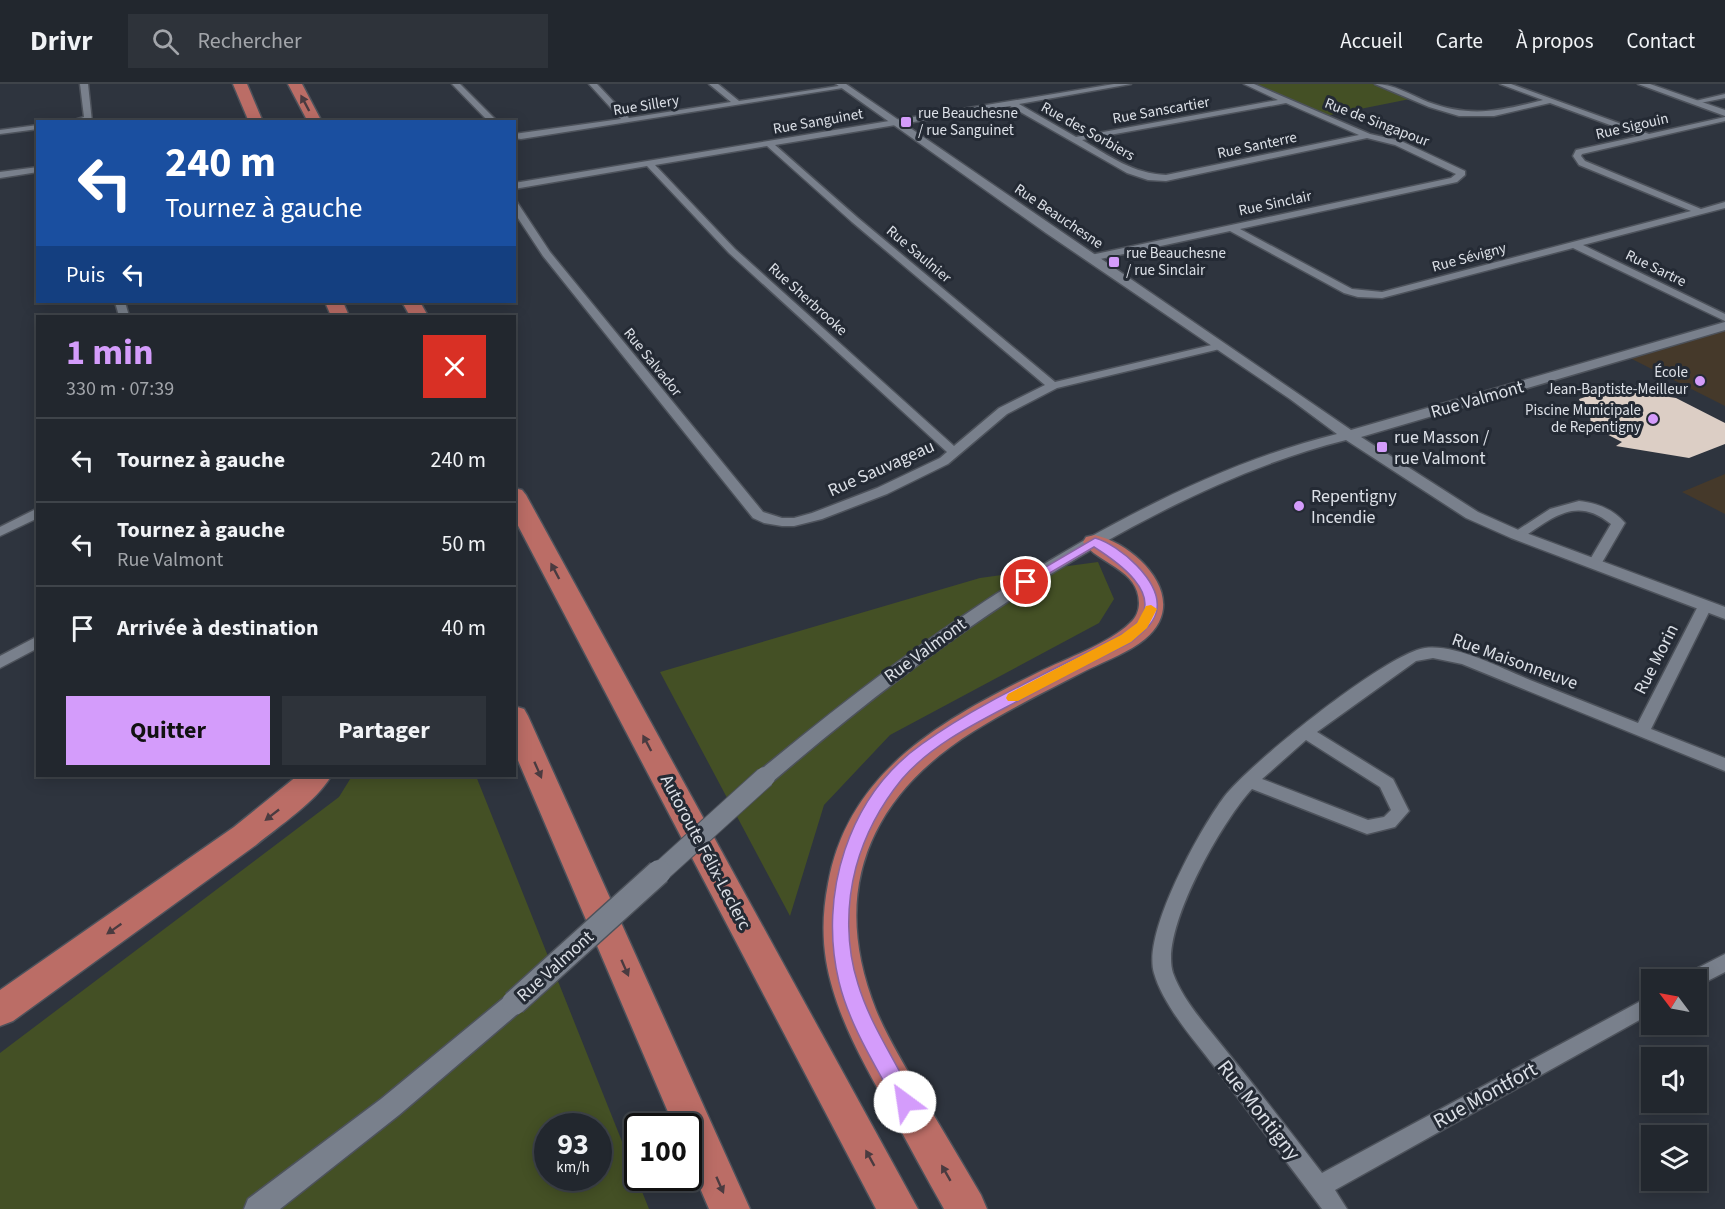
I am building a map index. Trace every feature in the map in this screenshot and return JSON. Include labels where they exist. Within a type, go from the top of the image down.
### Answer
[{"type":"highway","points":[[240,84],[255,120]]},
{"type":"highway","points":[[295,84],[314,120]]},
{"type":"highway","name":"Autoroute Félix-Leclerc","points":[[516,499],[898,1209]]},
{"type":"highway","points":[[967,1209],[887,1072],[855,1004],[841,947],[840,915],[843,884],[865,819],[885,789],[911,760],[956,728],[1115,645],[1143,625],[1149,616],[1151,604],[1145,583],[1127,564],[1095,542]]},
{"type":"highway","points":[[516,721],[730,1209]]},
{"type":"highway","points":[[0,1010],[245,836],[315,777]]},
{"type":"street","points":[[84,84],[88,120]]},
{"type":"street","points":[[456,84],[492,120]]},
{"type":"street","points":[[593,84],[627,121]]},
{"type":"street","points":[[713,84],[738,104]]},
{"type":"street","name":"Rue Sanguinet","points":[[516,186],[1125,84]]},
{"type":"street","name":"Rue de Singapour","points":[[1248,84],[1367,136],[1398,143],[1462,173]]},
{"type":"street","points":[[1379,84],[1431,105],[1472,114],[1485,115],[1550,101]]},
{"type":"street","points":[[1504,84],[1646,135]]},
{"type":"street","points":[[1642,84],[1725,112]]},
{"type":"street","points":[[1659,84],[1725,106]]},
{"type":"street","name":"Rue Sillery","points":[[518,137],[843,86]]},
{"type":"street","name":"Rue Beauchesne","points":[[843,86],[1349,435],[1472,515],[1517,535],[1725,613]]},
{"type":"street","points":[[1695,102],[1725,96]]},
{"type":"street","name":"Rue Sanscartier","points":[[1076,139],[1286,101]]},
{"type":"street","name":"Rue des Sorbiers","points":[[1011,103],[1130,171],[1153,178]]},
{"type":"street","name":"Rue Sigouin","points":[[1701,212],[1582,163],[1577,156],[1579,152],[1646,135],[1725,119]]},
{"type":"street","points":[[0,132],[36,127]]},
{"type":"street","name":"Rue Santerre","points":[[1153,178],[1167,178],[1367,136]]},
{"type":"street","name":"Rue Saulnier","points":[[768,143],[855,220],[1053,386]]},
{"type":"street","name":"Rue Sherbrooke","points":[[648,163],[732,251],[954,452]]},
{"type":"street","points":[[0,175],[36,169]]},
{"type":"street","name":"Rue Sinclair","points":[[1091,258],[1454,180],[1462,173]]},
{"type":"street","name":"Rue Sévigny","points":[[1232,228],[1348,291],[1358,294],[1382,295],[1725,205]]},
{"type":"street","name":"Rue Salvador","points":[[516,207],[546,254],[758,515],[782,522]]},
{"type":"street","name":"Rue Sartre","points":[[1575,245],[1725,318]]},
{"type":"street","name":"Rue Valmont","points":[[258,1209],[390,1107],[514,1003],[765,777],[854,703],[943,636],[1026,582],[1148,511],[1205,484],[1283,455],[1725,326]]},
{"type":"street","name":"Rue Sauvageau","points":[[782,522],[794,522],[817,516],[882,491],[944,461],[1010,406],[1053,386],[1220,346]]},
{"type":"street","points":[[1517,535],[1561,508],[1574,503],[1607,512],[1618,523],[1595,563]]},
{"type":"street","points":[[0,531],[36,513]]},
{"type":"street","name":"Rue Morin","points":[[1642,731],[1705,606]]},
{"type":"street","points":[[0,663],[36,642]]},
{"type":"street","name":"Rue Maisonneuve","points":[[1183,1010],[1163,972],[1163,945],[1173,910],[1205,840],[1231,800],[1305,732],[1401,662],[1418,653],[1426,652],[1467,660],[1725,765]]},
{"type":"street","points":[[1250,781],[1367,827],[1389,822],[1400,811],[1387,783],[1305,732]]},
{"type":"street","points":[[1707,972],[1725,962]]},
{"type":"street","name":"Rue Montfort","points":[[1318,1187],[1641,1009]]},
{"type":"street","name":"Rue Montigny","points":[[1183,1010],[1336,1209]]},
{"type":"shaded area","name":"École Jean-Baptiste-Meilleur","points":[[1725,326],[1725,406],[1626,356]]},
{"type":"shaded area","points":[[1725,474],[1725,514],[1682,492]]},
{"type":"green space","points":[[1244,84],[1373,84],[1410,99],[1320,117]]},
{"type":"green space","points":[[1098,562],[1114,599],[1099,623],[890,735],[824,805],[790,916],[660,672],[980,578]]},
{"type":"green space","points":[[351,777],[476,777],[611,1113],[534,1113],[534,1191],[612,1191],[612,1116],[624,1146],[624,1191],[642,1191],[649,1209],[0,1209],[0,1053],[339,797]]},
{"type":"building","name":"Piscine Municipale de Repentigny","points":[[1647,382],[1654,389],[1661,390],[1663,396],[1676,398],[1725,423],[1725,444],[1689,458],[1616,446],[1622,442],[1591,426],[1590,415],[1585,414],[1579,399],[1601,392],[1611,394]]},
{"type":"slow traffic","points":[[1013,698],[1126,638],[1143,625],[1151,609]]},
{"type":"place","name":"rue Beauchesne / rue Sanguinet","points":[[906,122]]},
{"type":"place","name":"rue Beauchesne / rue Sinclair","points":[[1114,262]]},
{"type":"place","name":"École Jean-Baptiste-Meilleur","points":[[1700,381]]},
{"type":"place","name":"Piscine Municipale de Repentigny","points":[[1653,419]]},
{"type":"place","name":"rue Masson / rue Valmont","points":[[1382,447]]},
{"type":"place","name":"Repentigny Incendie","points":[[1299,506]]},
{"type":"route","points":[[905,1102],[864,1026],[848,983],[841,947],[840,906],[843,884],[865,819],[897,775],[926,748],[973,718],[1126,638],[1139,629],[1149,616],[1151,604],[1149,590],[1145,583],[1120,558],[1095,542],[1026,582]]}]
